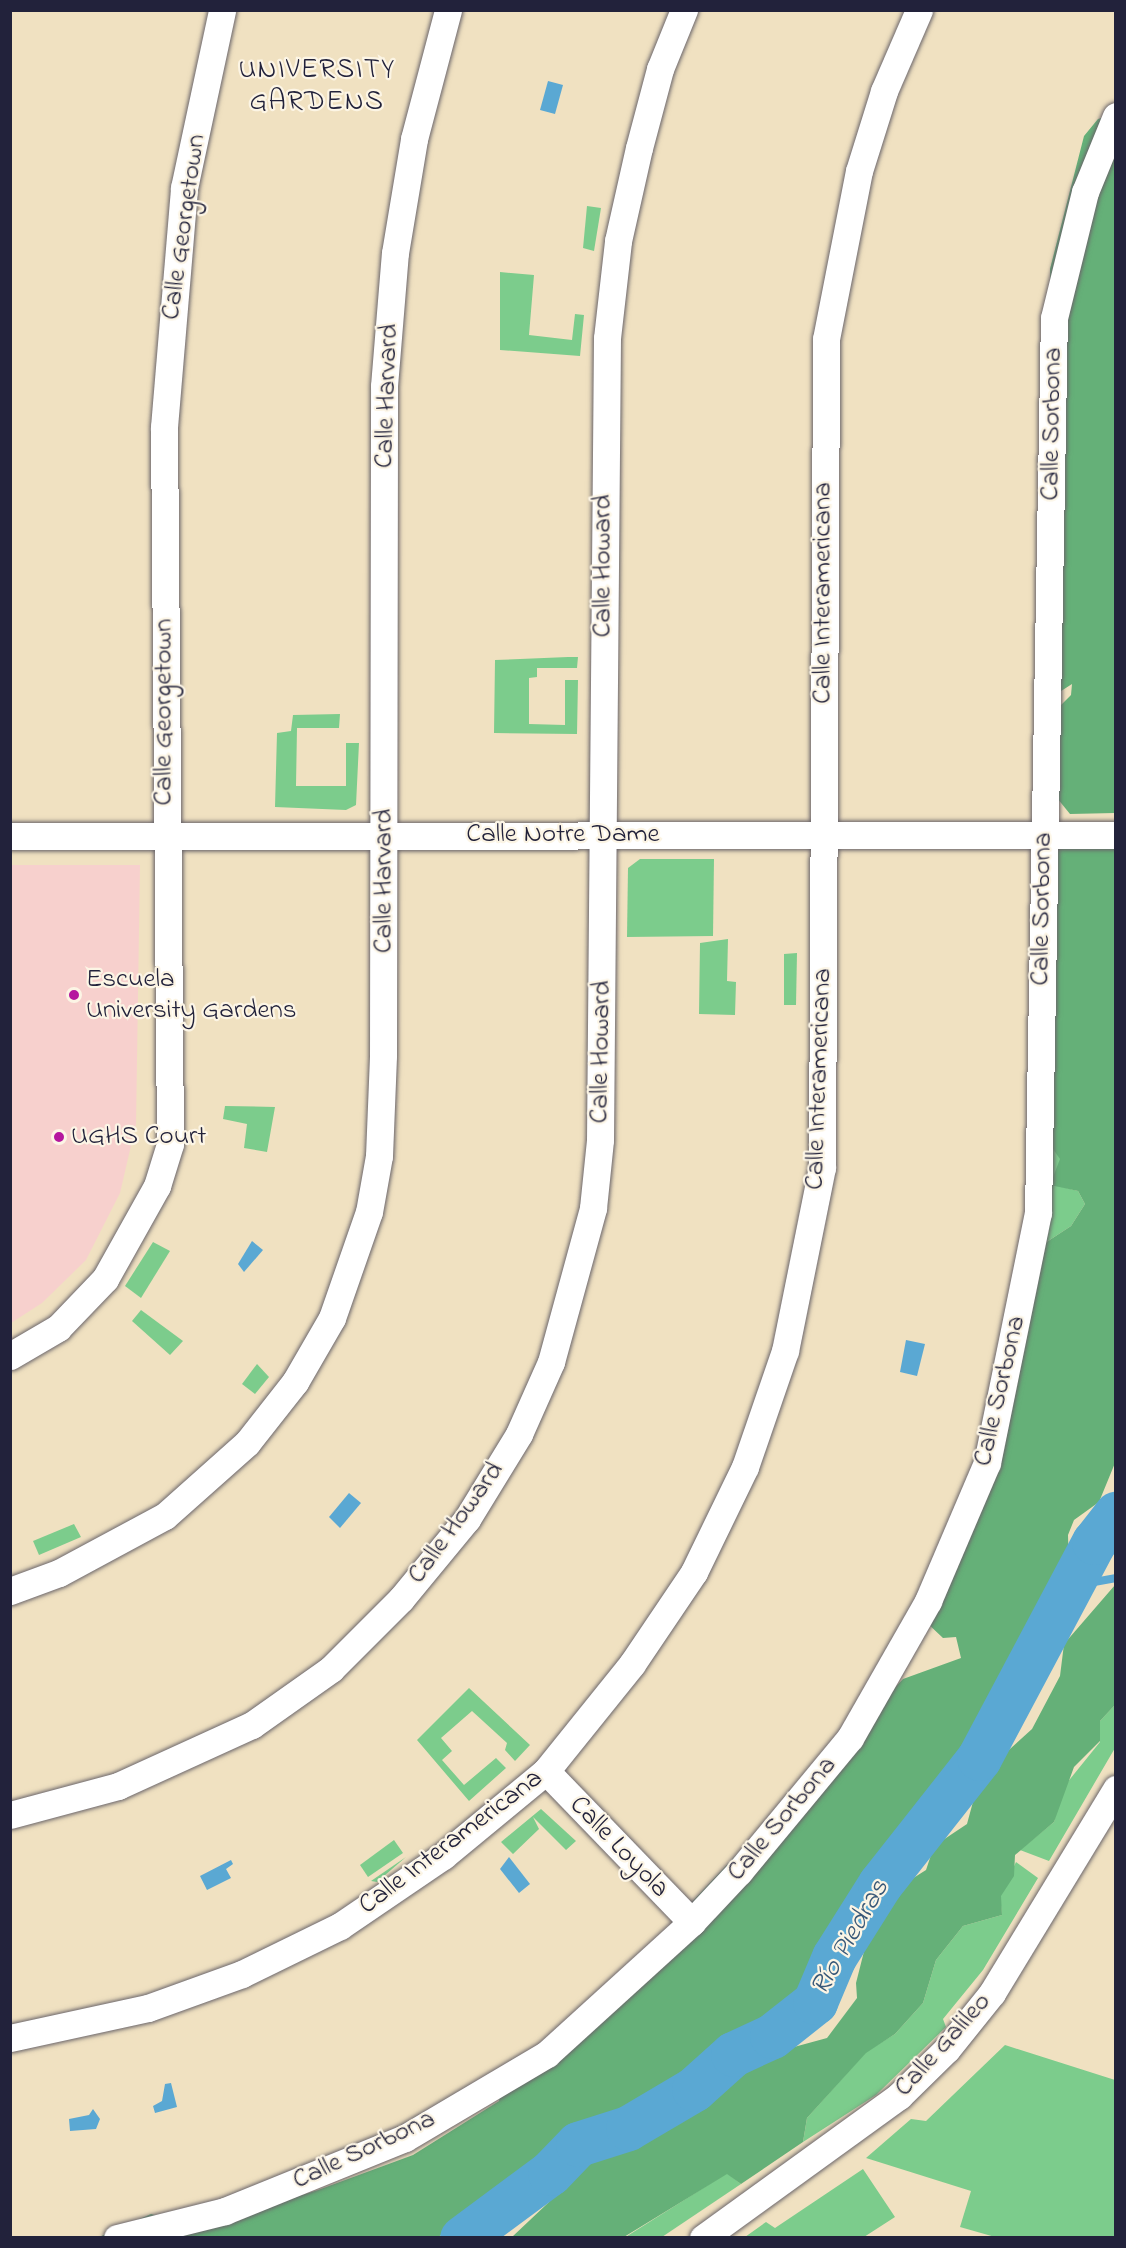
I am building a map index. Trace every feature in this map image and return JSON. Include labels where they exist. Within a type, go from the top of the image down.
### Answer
[{"type":"street","name":"Calle Georgetown","points":[[10,1356],[58,1328],[105,1278],[157,1186],[170,1144],[165,837],[164,427],[174,262],[222,10]]},
{"type":"street","name":"Calle Harvard","points":[[10,1591],[113,1547],[165,1516],[209,1479],[276,1408],[332,1318],[369,1212],[379,1156],[385,835],[384,386],[395,253],[412,151],[448,10]]},
{"type":"street","name":"Calle Howard","points":[[10,1815],[118,1786],[221,1740],[252,1725],[331,1669],[401,1599],[467,1519],[519,1434],[551,1362],[593,1209],[602,1099],[607,338],[618,242],[639,148],[660,69],[684,10]]},
{"type":"street","name":"Calle Interamericana","points":[[10,2038],[147,2008],[242,1974],[320,1936],[418,1874],[546,1771],[632,1664],[694,1572],[745,1467],[785,1351],[822,1168],[826,339],[860,171],[884,91],[919,10]]},
{"type":"street","name":"Calle Sorbona","points":[[117,2238],[225,2211],[405,2138],[547,2054],[692,1922],[850,1738],[928,1601],[987,1463],[1038,1213],[1042,834],[1054,318],[1085,192],[1116,116]]},
{"type":"street","name":"Calle Notre Dame","points":[[10,836],[1116,835]]},
{"type":"street","name":"Calle Loyola","points":[[546,1771],[692,1922]]},
{"type":"street","name":"Calle Galileo","points":[[703,2238],[899,2096],[939,2057],[992,1993],[1116,1790]]},
{"type":"shaded area","name":"Escuela University Gardens","points":[[11,865],[140,865],[136,1124],[120,1193],[86,1260],[42,1303],[11,1323]]},
{"type":"green space","points":[[1115,114],[1115,813],[1070,814],[1057,798],[1057,709],[1071,695],[1072,684],[1058,693],[1050,269],[1084,136],[1098,119]]},
{"type":"green space","points":[[587,206],[601,208],[594,251],[583,248]]},
{"type":"green space","points":[[500,272],[534,275],[529,335],[572,340],[575,314],[584,315],[580,356],[500,350]]},
{"type":"green space","points":[[578,657],[577,668],[537,668],[537,677],[529,678],[529,724],[565,725],[565,680],[578,680],[577,734],[494,733],[495,660]]},
{"type":"green space","points":[[340,714],[339,728],[297,728],[296,786],[346,786],[346,743],[359,743],[356,805],[346,810],[275,807],[277,733],[291,731],[293,715]]},
{"type":"green space","points":[[1052,844],[1115,844],[1115,1463],[1099,1502],[1074,1520],[1068,1535],[1069,1569],[1056,1603],[1061,1627],[1030,1676],[1014,1726],[1003,1741],[961,1767],[922,1821],[864,1883],[855,1915],[834,1925],[820,1942],[801,1984],[770,2026],[733,2044],[696,2073],[691,2084],[650,2092],[618,2116],[573,2137],[576,2152],[559,2168],[538,2166],[520,2176],[457,2217],[445,2233],[436,2238],[97,2238],[151,2214],[199,2227],[318,2190],[413,2155],[499,2101],[504,2071],[532,2071],[903,1679],[961,1658],[956,1637],[943,1638],[925,1621],[1039,1247],[1071,1226],[1085,1204],[1078,1191],[1050,1185],[1060,1159],[1050,1145]]},
{"type":"green space","points":[[640,859],[714,859],[713,936],[627,937],[628,868]]},
{"type":"green space","points":[[728,939],[727,981],[736,982],[735,1015],[699,1014],[700,943]]},
{"type":"green space","points":[[797,953],[796,1005],[784,1005],[784,954]]},
{"type":"green space","points":[[225,1106],[275,1107],[267,1152],[244,1148],[247,1124],[223,1119]]},
{"type":"green space","points":[[1050,1145],[1061,1159],[1051,1184],[1078,1191],[1085,1204],[1071,1226],[1039,1247]]},
{"type":"green space","points":[[153,1242],[170,1251],[141,1298],[125,1286]]},
{"type":"green space","points":[[141,1310],[183,1341],[170,1355],[132,1321]]},
{"type":"green space","points":[[257,1364],[269,1377],[255,1394],[242,1384]]},
{"type":"green space","points":[[74,1524],[81,1537],[39,1555],[33,1541]]},
{"type":"green space","points":[[1115,1585],[1115,1705],[1100,1721],[1100,1741],[1074,1767],[1054,1822],[1015,1855],[1014,1876],[1001,1896],[1002,1915],[963,1926],[936,1960],[923,2003],[895,2034],[866,2053],[807,2118],[803,2142],[741,2184],[727,2174],[624,2237],[512,2237],[566,2186],[564,2174],[575,2160],[593,2151],[634,2147],[761,2056],[827,2038],[857,1998],[856,1983],[874,1912],[896,1889],[926,1870],[934,1846],[967,1824],[980,1776],[1032,1729],[1060,1676],[1064,1644]]},
{"type":"green space","points":[[469,1688],[530,1745],[515,1761],[505,1750],[507,1743],[472,1711],[441,1738],[452,1751],[442,1760],[464,1785],[496,1758],[506,1768],[469,1801],[417,1740]]},
{"type":"green space","points":[[1115,1705],[1115,1748],[1049,1861],[1020,1850],[1054,1822],[1062,1789],[1100,1742],[1099,1722]]},
{"type":"green space","points":[[541,1809],[576,1841],[566,1850],[533,1817],[539,1829],[513,1854],[501,1842]]},
{"type":"green space","points":[[394,1840],[403,1853],[368,1877],[360,1865]]},
{"type":"green space","points":[[406,1857],[377,1882],[371,1881]]},
{"type":"green space","points":[[1016,1862],[1038,1878],[983,1970],[943,2019],[946,2027],[876,2095],[803,2142],[807,2118],[866,2052],[895,2034],[923,2003],[936,1960],[963,1926],[1002,1915],[1000,1896]]},
{"type":"green space","points":[[1005,2045],[1115,2080],[1115,2237],[995,2237],[960,2227],[971,2191],[866,2158],[911,2119],[926,2121]]},
{"type":"green space","points":[[863,2169],[895,2217],[864,2237],[745,2237],[766,2222],[775,2228]]},
{"type":"green space","points":[[727,2173],[741,2184],[662,2237],[624,2238]]},
{"type":"water","points":[[548,81],[563,85],[555,114],[540,110]]},
{"type":"water","points":[[252,1241],[263,1250],[244,1272],[238,1264]]},
{"type":"water","points":[[906,1340],[925,1344],[917,1376],[900,1372]]},
{"type":"water","points":[[349,1493],[361,1503],[340,1528],[329,1517]]},
{"type":"water","points":[[509,1857],[530,1884],[519,1893],[500,1869]]},
{"type":"water","points":[[231,1860],[233,1864],[226,1869],[231,1878],[207,1890],[200,1876]]},
{"type":"water","points":[[171,2083],[177,2107],[155,2113],[153,2106],[162,2101],[165,2084]]},
{"type":"water","points":[[93,2109],[100,2119],[96,2129],[70,2131],[69,2119],[89,2115]]},
{"type":"waterway","name":"Río Piedras","points":[[462,2238],[550,2173],[578,2144],[628,2128],[694,2089],[733,2054],[772,2036],[815,2002],[834,1957],[880,1884],[979,1758],[1094,1542],[1116,1514]]},
{"type":"waterway","points":[[1072,1586],[1116,1578]]},
{"type":"place","name":"Escuela University Gardens","points":[[74,995]]},
{"type":"place","name":"UGHS Court","points":[[59,1137]]},
{"type":"district","name":"UNIVERSITY GARDENS","points":[[317,87]]}]
